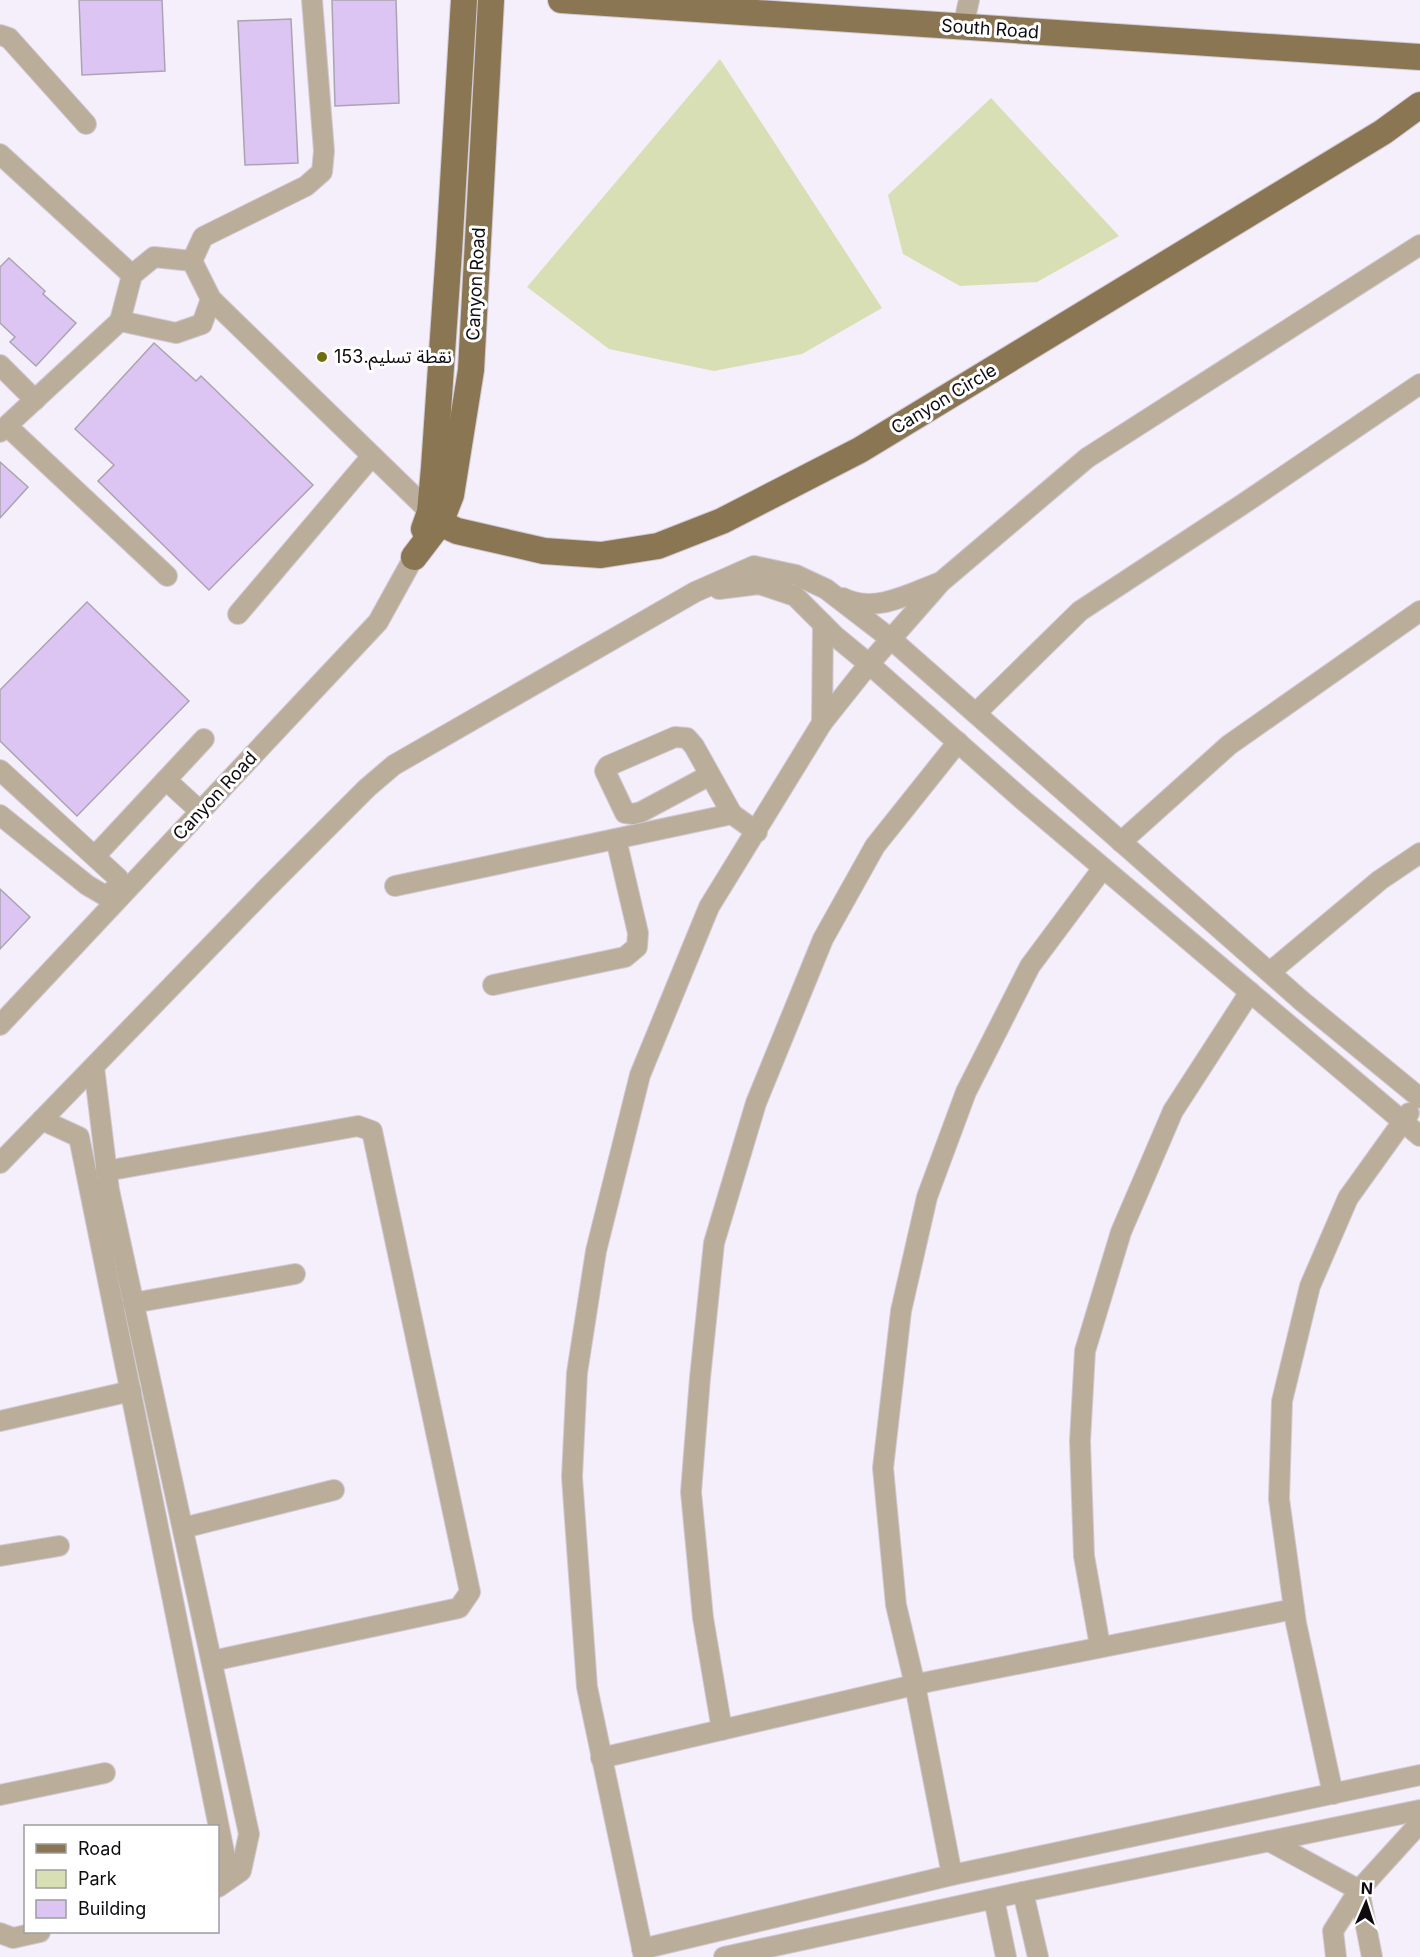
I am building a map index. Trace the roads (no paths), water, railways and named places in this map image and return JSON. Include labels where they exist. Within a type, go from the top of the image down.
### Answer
[{"type":"main road","name":"Canyon Road","points":[[435,518],[464,0]]},
{"type":"main road","name":"Canyon Road","points":[[414,557],[435,518],[451,495],[471,370],[491,0]]},
{"type":"main road","name":"South Road","points":[[561,0],[1420,57]]},
{"type":"main road","name":"Canyon Circle","points":[[435,518],[457,531],[544,551],[601,555],[658,546],[722,521],[860,450],[1383,132],[1420,105]]},
{"type":"street","points":[[192,261],[203,237],[306,186],[322,172],[324,152],[312,0]]},
{"type":"street","points":[[963,27],[969,0]]},
{"type":"street","points":[[0,35],[9,38],[86,124]]},
{"type":"street","points":[[0,154],[132,275]]},
{"type":"street","points":[[1420,245],[1087,458],[940,582],[869,664],[822,723],[709,907],[640,1075],[596,1251],[577,1373],[572,1477],[587,1687],[643,1953],[952,1875],[1420,1775]]},
{"type":"street","points":[[167,576],[3,429],[120,321],[132,275],[154,257],[192,261]]},
{"type":"street","points":[[192,261],[211,299],[435,518]]},
{"type":"street","points":[[120,321],[176,333],[202,324],[211,299]]},
{"type":"street","points":[[0,364],[35,400]]},
{"type":"street","points":[[976,713],[1080,611],[1420,384]]},
{"type":"street","points":[[238,614],[372,456]]},
{"type":"street","name":"Canyon Road","points":[[0,1025],[123,883],[201,812],[378,622],[414,557]]},
{"type":"street","points":[[0,1163],[264,891],[394,765],[695,592],[754,566],[796,575],[852,603],[880,604],[940,582]]},
{"type":"street","points":[[695,592],[759,584],[795,596],[834,636],[1103,868],[1420,1136]]},
{"type":"street","points":[[826,589],[891,639],[1269,972],[1420,1098],[1343,1208],[1310,1286],[1282,1401],[1279,1499],[1294,1609],[1333,1794]]},
{"type":"street","points":[[1121,842],[1229,745],[1420,611]]},
{"type":"street","points":[[822,723],[823,624]]},
{"type":"street","points":[[710,776],[641,813],[633,814],[625,813],[605,771],[608,766],[675,737],[687,738],[694,746],[732,814],[757,832]]},
{"type":"street","points":[[95,856],[204,739]]},
{"type":"street","points":[[722,1730],[702,1618],[691,1492],[714,1243],[756,1103],[823,939],[875,846],[958,742]]},
{"type":"street","points":[[0,770],[123,883]]},
{"type":"street","points":[[166,780],[201,812]]},
{"type":"street","points":[[395,886],[732,814]]},
{"type":"street","points":[[0,815],[87,885],[109,899]]},
{"type":"street","points":[[493,985],[625,957],[637,947],[638,933],[616,839]]},
{"type":"street","points":[[1269,972],[1380,880],[1420,853]]},
{"type":"street","points":[[952,1875],[915,1685],[896,1605],[883,1468],[901,1311],[927,1197],[966,1092],[1030,966],[1103,868]]},
{"type":"street","points":[[1100,1646],[1084,1556],[1080,1441],[1084,1351],[1122,1232],[1173,1110],[1250,992]]},
{"type":"street","points":[[94,1067],[109,1190],[249,1834],[241,1871],[219,1886]]},
{"type":"street","points":[[42,1120],[80,1137],[219,1825]]},
{"type":"street","points":[[106,1171],[358,1126],[372,1131],[470,1592],[459,1608],[212,1661]]},
{"type":"street","points":[[133,1303],[295,1274]]},
{"type":"street","points":[[0,1420],[131,1391]]},
{"type":"street","points":[[183,1528],[334,1490]]},
{"type":"street","points":[[0,1557],[59,1546]]},
{"type":"street","points":[[601,1758],[915,1685],[1100,1646],[1294,1609]]},
{"type":"street","points":[[0,1795],[105,1773]]},
{"type":"street","points":[[724,1957],[1023,1892],[1420,1810]]},
{"type":"street","points":[[1336,1957],[1333,1931],[1359,1890],[1420,1823]]},
{"type":"street","points":[[219,1827],[226,1862],[219,1876]]},
{"type":"street","points":[[1269,1841],[1359,1890]]},
{"type":"street","points":[[1359,1890],[1372,1957]]},
{"type":"street","points":[[1023,1892],[1038,1957]]},
{"type":"street","points":[[994,1899],[1006,1957]]},
{"type":"street","points":[[0,1933],[13,1938],[36,1933]]},
{"type":"place","name":"نقطة تسليم.153","points":[[322,357]]}]
